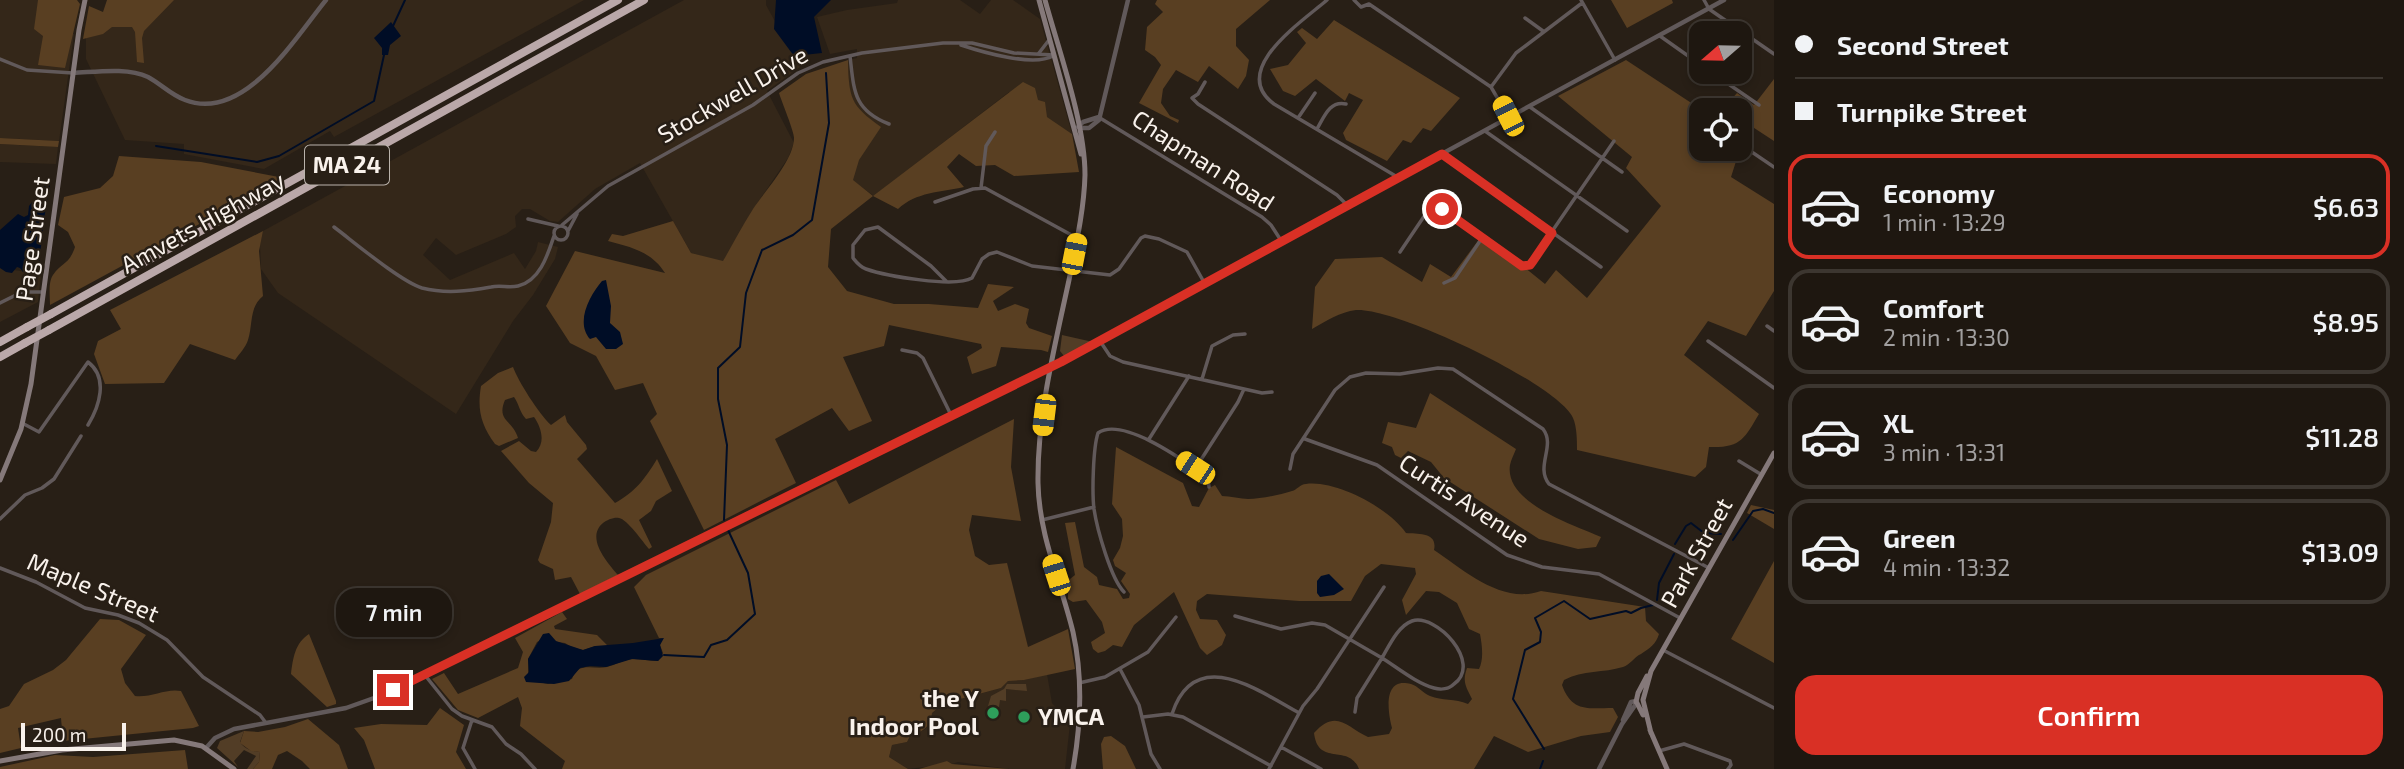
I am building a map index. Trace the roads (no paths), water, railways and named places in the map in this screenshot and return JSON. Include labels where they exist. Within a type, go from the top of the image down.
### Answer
[{"type":"highway","name":"Amvets Highway","points":[[0,342],[618,0]]},
{"type":"highway","name":"Amvets Highway","points":[[0,357],[644,0]]},
{"type":"main road","name":"Page Street","points":[[0,480],[22,423],[32,380],[85,0]]},
{"type":"main road","points":[[1039,0],[1049,39],[1057,54]]},
{"type":"main road","points":[[1045,0],[1083,160],[1083,203],[1048,387],[1039,470],[1042,520],[1048,550],[1074,635],[1079,683],[1079,720],[1073,769]]},
{"type":"main road","name":"Park Street","points":[[1667,769],[1639,705],[1651,671],[1774,453]]},
{"type":"main road","name":"Park Street","points":[[1639,705],[1651,733]]},
{"type":"main road","points":[[0,761],[62,750],[181,740],[206,748],[229,768]]},
{"type":"street","points":[[0,59],[27,71],[136,73],[188,102],[221,102],[264,76],[326,0]]},
{"type":"street","points":[[1076,128],[1083,122],[1098,117],[1128,0]]},
{"type":"street","points":[[1327,0],[1269,53],[1260,70],[1260,82],[1266,96],[1399,178]]},
{"type":"street","points":[[1354,0],[1359,7],[1365,7],[1369,2],[1491,87],[1509,118]]},
{"type":"street","points":[[1704,0],[1709,9],[1774,54]]},
{"type":"street","points":[[206,748],[215,738],[227,732],[352,707],[952,417],[1100,341],[1724,0]]},
{"type":"street","points":[[1491,87],[1516,52],[1582,1],[1615,60]]},
{"type":"street","points":[[1525,18],[1543,31]]},
{"type":"street","points":[[1660,36],[1689,57]]},
{"type":"street","points":[[1038,54],[1049,39]]},
{"type":"street","name":"Stockwell Drive","points":[[553,234],[560,225],[608,186],[753,105],[798,73],[823,62],[850,55],[935,43],[972,43],[1014,53],[1057,54]]},
{"type":"street","name":"Stockwell Drive","points":[[960,44],[1022,59],[1047,59],[1057,54]]},
{"type":"street","points":[[850,55],[858,102],[866,111],[889,124]]},
{"type":"street","points":[[1205,82],[1192,98],[1201,107],[1337,195],[1348,206]]},
{"type":"street","points":[[1728,84],[1759,105]]},
{"type":"street","points":[[1298,118],[1315,93]]},
{"type":"street","points":[[1317,129],[1334,104],[1346,104]]},
{"type":"street","points":[[1530,107],[1622,172]]},
{"type":"street","name":"Chapman Road","points":[[1098,117],[1262,217],[1282,242]]},
{"type":"street","points":[[1485,131],[1627,231]]},
{"type":"street","points":[[981,188],[986,146],[995,132]]},
{"type":"street","points":[[1400,252],[1432,205],[1442,209],[1525,266],[1533,261],[1614,141]]},
{"type":"street","points":[[1752,152],[1774,167]]},
{"type":"street","points":[[1442,154],[1601,267]]},
{"type":"street","points":[[935,202],[981,188],[999,194],[1077,237]]},
{"type":"street","name":"Stockwell Drive","points":[[549,252],[560,240],[566,238],[580,210]]},
{"type":"street","points":[[528,219],[560,225],[568,231]]},
{"type":"street","points":[[544,221],[560,240]]},
{"type":"street","points":[[334,227],[410,282],[436,290],[468,292],[520,285],[534,276],[549,252],[553,234]]},
{"type":"street","points":[[947,282],[931,266],[878,227],[864,230],[853,245],[852,255],[864,268],[947,282],[962,282],[970,280],[982,259],[994,253],[1032,266],[1103,275],[1115,273],[1141,238],[1151,237],[1187,252],[1205,284]]},
{"type":"street","points":[[1444,283],[1455,278],[1482,238]]},
{"type":"street","points":[[0,303],[22,292],[43,292]]},
{"type":"street","points":[[1767,326],[1774,331]]},
{"type":"street","points":[[1202,379],[1212,346],[1230,336],[1245,334]]},
{"type":"street","points":[[1100,341],[1110,356],[1123,362],[1262,393],[1272,391]]},
{"type":"street","points":[[1708,341],[1774,388]]},
{"type":"street","points":[[902,350],[917,353],[923,358],[952,417]]},
{"type":"street","points":[[22,423],[39,432],[75,384],[86,363],[90,363],[100,391],[99,403],[88,425]]},
{"type":"street","points":[[1290,469],[1291,458],[1335,390],[1350,377],[1366,373],[1400,374],[1438,368],[1453,369],[1546,433],[1547,447],[1543,469],[1544,478],[1549,484],[1709,568]]},
{"type":"street","points":[[1149,439],[1189,376]]},
{"type":"street","points":[[1014,386],[1036,377],[1045,379],[1048,387]]},
{"type":"street","points":[[1195,468],[1238,402],[1244,388]]},
{"type":"street","points":[[1124,592],[1115,580],[1094,507],[1098,433],[1107,429],[1149,439],[1206,476],[1209,486]]},
{"type":"street","points":[[0,519],[25,495],[54,479],[81,436]]},
{"type":"street","name":"Curtis Avenue","points":[[1305,439],[1377,465],[1515,559],[1548,568],[1599,574],[1681,618]]},
{"type":"street","points":[[1739,461],[1762,475]]},
{"type":"street","points":[[1042,520],[1094,507]]},
{"type":"street","name":"Maple Street","points":[[0,568],[85,608],[126,617],[146,626],[167,640],[203,677],[260,715],[266,723]]},
{"type":"street","points":[[1143,717],[1172,714],[1186,719],[1270,767],[1299,713],[1384,587]]},
{"type":"street","points":[[1235,616],[1281,629],[1322,624],[1350,638],[1382,658],[1438,689],[1457,683],[1464,667],[1459,650],[1435,625],[1422,620],[1402,627],[1382,658],[1357,698],[1355,712]]},
{"type":"street","points":[[1079,683],[1098,680],[1152,650],[1176,617]]},
{"type":"street","points":[[1663,650],[1774,708]]},
{"type":"street","points":[[1121,669],[1143,717],[1151,754],[1160,769]]},
{"type":"street","points":[[424,674],[452,709],[492,727],[506,744],[535,769]]},
{"type":"street","points":[[1172,714],[1178,699],[1188,687],[1202,679],[1218,676],[1238,680],[1299,713]]},
{"type":"street","points":[[1599,769],[1631,702],[1639,705],[1622,724]]},
{"type":"street","points":[[472,719],[463,748],[475,769]]},
{"type":"street","points":[[1659,751],[1685,744],[1730,761],[1728,769]]},
{"type":"street","points":[[1281,747],[1321,769]]},
{"type":"water","points":[[776,0],[831,0],[814,17],[822,53],[794,56],[774,29]]},
{"type":"water","points":[[391,22],[401,36],[390,45],[388,55],[382,55],[382,48],[374,38]]},
{"type":"water","points":[[47,182],[50,185],[38,274],[35,280],[31,281],[28,273],[20,268],[17,267],[12,273],[0,268],[0,230],[18,214],[24,217],[28,215],[29,206]]},
{"type":"water","points":[[606,280],[611,306],[610,323],[620,332],[623,344],[616,349],[606,349],[596,337],[590,339],[584,325],[589,301],[602,281]]},
{"type":"water","points":[[1329,574],[1344,589],[1334,595],[1320,597],[1317,593],[1317,581],[1321,576]]},
{"type":"water","points":[[549,633],[556,641],[583,650],[595,646],[664,638],[660,645],[663,656],[658,661],[632,659],[606,667],[580,668],[569,681],[554,684],[526,682],[524,677],[529,672],[528,659],[543,634]]},
{"type":"waterway","points":[[393,26],[405,0]]},
{"type":"waterway","points":[[156,146],[257,162],[279,156],[374,101],[384,55]]},
{"type":"waterway","points":[[724,520],[727,445],[718,399],[718,368],[740,347],[746,293],[762,250],[793,235],[812,220],[829,123],[826,73]]},
{"type":"waterway","points":[[1733,540],[1753,511],[1763,509],[1774,513]]},
{"type":"waterway","points":[[1675,544],[1686,526],[1691,523],[1704,533],[1721,534]]},
{"type":"waterway","points":[[664,655],[704,657],[711,645],[727,640],[755,614],[748,573],[728,530]]},
{"type":"waterway","points":[[1657,600],[1659,583],[1674,554]]},
{"type":"waterway","points":[[1544,749],[1513,699],[1525,650],[1540,642],[1541,632],[1535,618],[1564,601],[1590,619],[1626,611],[1631,613],[1653,605]]},
{"type":"waterway","points":[[1540,769],[1543,761]]},
{"type":"place","name":"the Y Indoor Pool","points":[[993,713]]},
{"type":"place","name":"YMCA","points":[[1024,717]]}]
